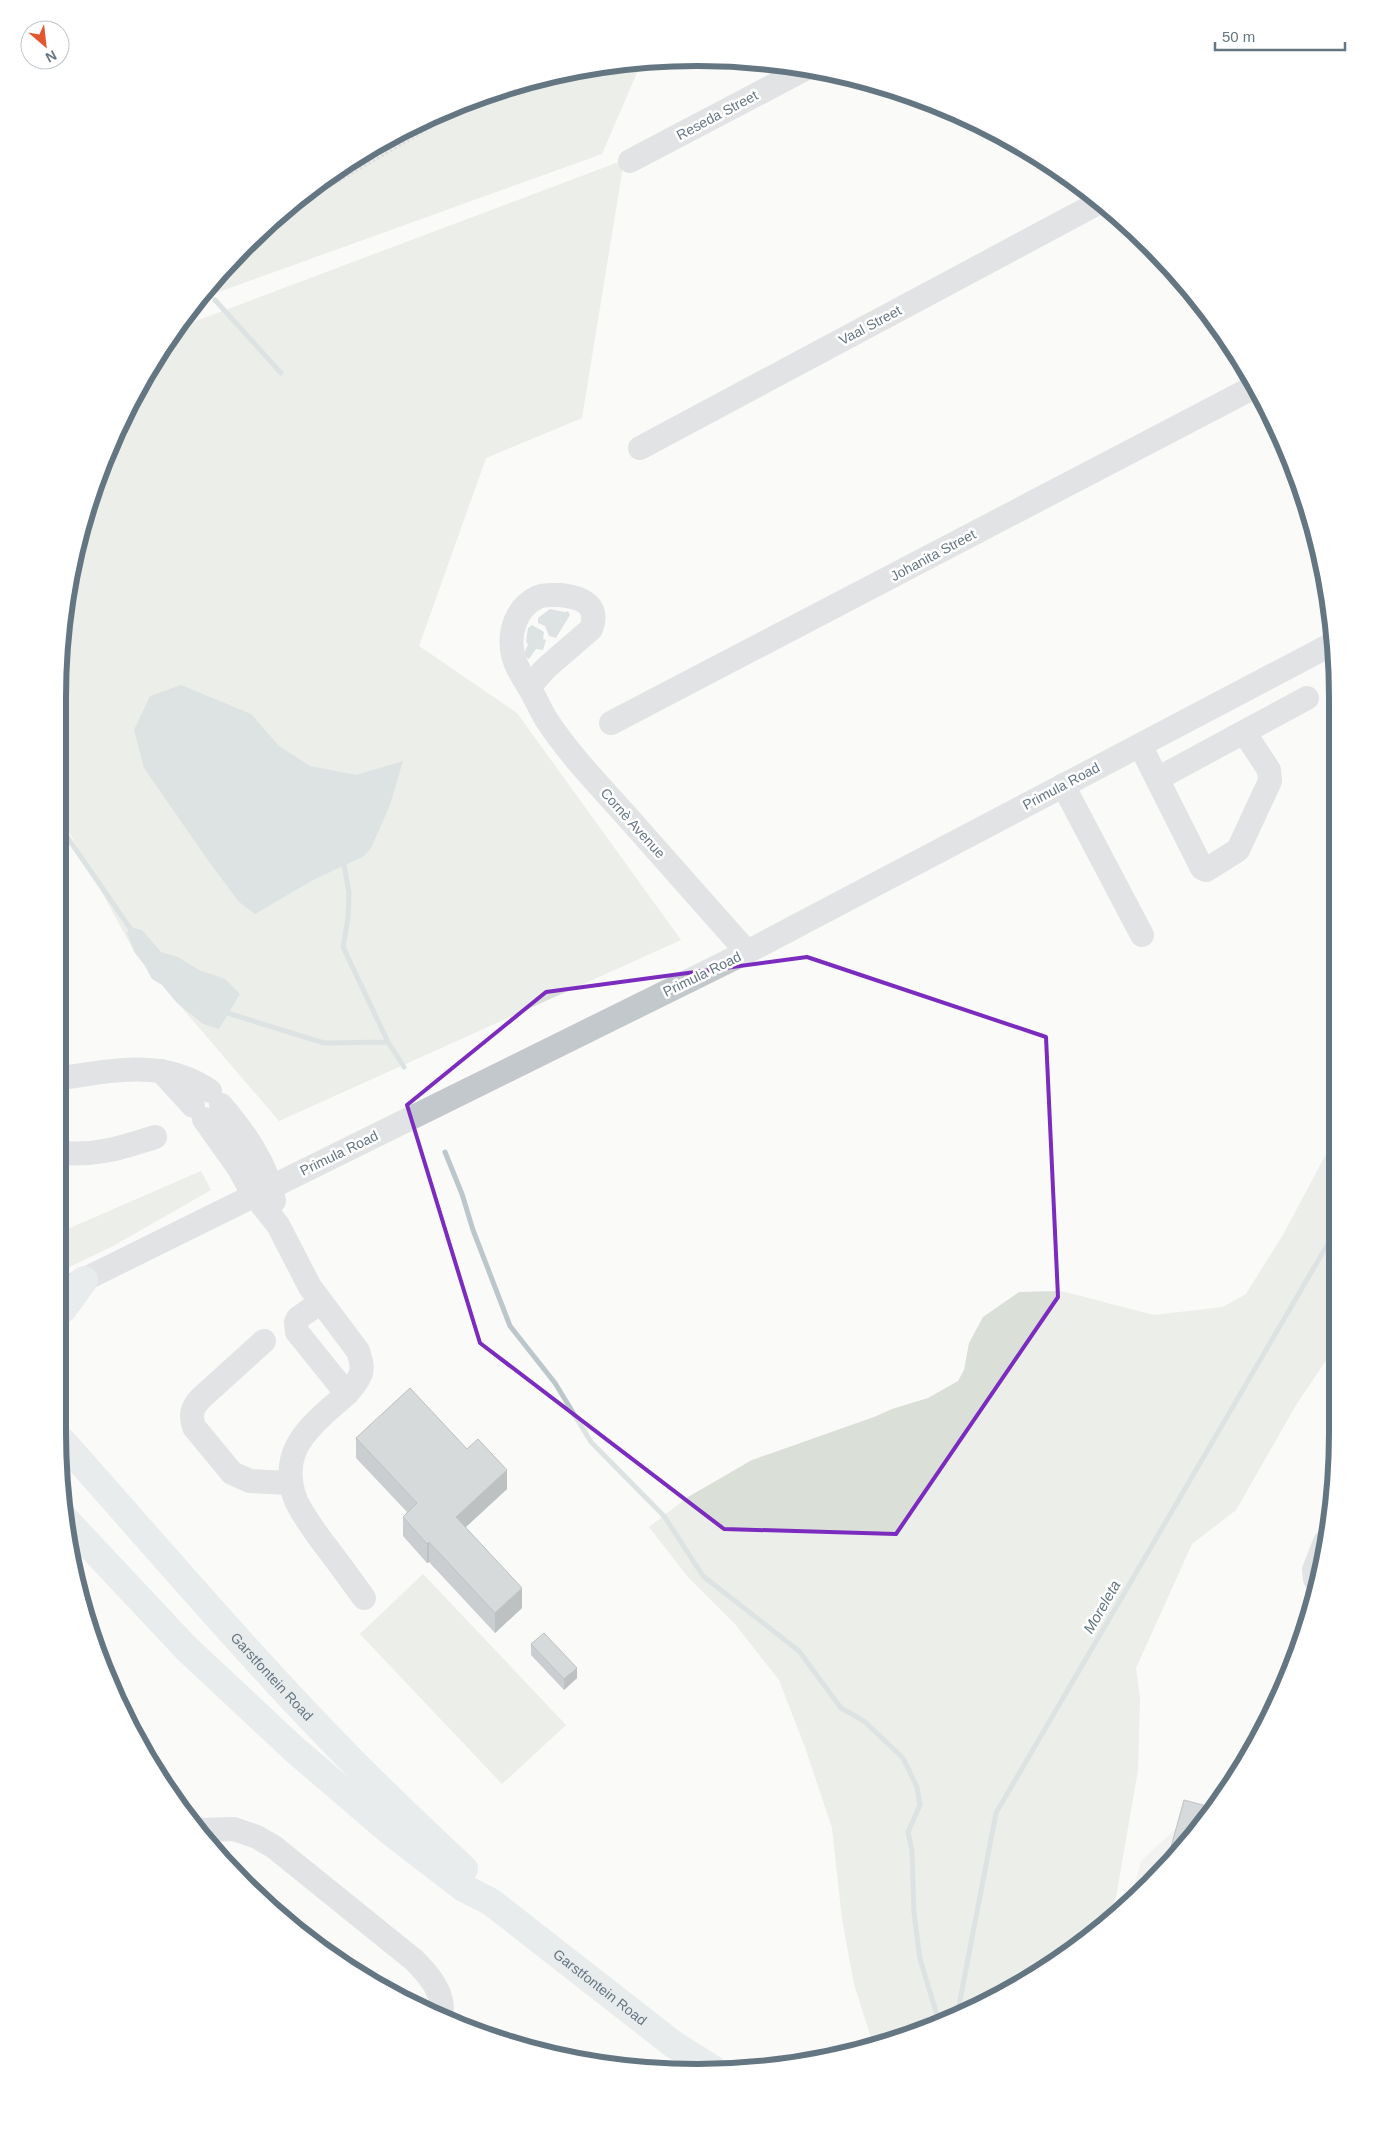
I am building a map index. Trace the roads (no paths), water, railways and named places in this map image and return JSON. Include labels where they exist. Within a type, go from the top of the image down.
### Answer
[{"type":"main road","points":[[66,1302],[73,1285]]},
{"type":"main road","name":"Garstfontein Road","points":[[67,1446],[230,1630],[315,1722],[472,1877],[491,1902]]},
{"type":"main road","name":"Garstfontein Road","points":[[74,1529],[186,1648],[295,1750],[392,1833],[462,1887],[491,1902],[673,2044],[704,2064]]},
{"type":"street","name":"Reseda Street","points":[[630,161],[795,74]]},
{"type":"street","name":"Vaal Street","points":[[640,448],[1093,206]]},
{"type":"street","name":"Johanita Street","points":[[611,723],[1248,390]]},
{"type":"street","name":"Primula Road","points":[[73,1285],[747,952],[1326,647]]},
{"type":"street","name":"Cornè Avenue","points":[[529,687],[546,718],[576,759],[747,952]]},
{"type":"street","points":[[1158,779],[1307,698]]},
{"type":"street","points":[[1140,745],[1202,868],[1207,870],[1238,850],[1270,781],[1269,770],[1244,732]]},
{"type":"street","points":[[1063,785],[1142,935]]},
{"type":"street","points":[[66,1078],[128,1068],[161,1071],[186,1076],[238,1146],[263,1191],[278,1226],[321,1302],[358,1351],[362,1362],[361,1372],[347,1394],[316,1421],[301,1439],[293,1452],[290,1470],[291,1483],[296,1500],[305,1517],[364,1598]]},
{"type":"street","points":[[66,1153],[87,1154],[113,1151],[155,1137]]},
{"type":"street","points":[[321,1302],[298,1318],[296,1322],[297,1332],[347,1394]]},
{"type":"street","points":[[264,1340],[200,1399],[193,1407],[191,1418],[194,1427],[232,1473],[250,1481],[291,1483]]},
{"type":"street","points":[[207,1830],[234,1829],[262,1840],[294,1862],[414,1960],[427,1974],[438,1992],[440,2009]]},
{"type":"waterway","points":[[215,300],[281,373]]},
{"type":"waterway","points":[[66,835],[132,931]]},
{"type":"waterway","points":[[344,864],[349,893],[348,918],[343,947],[388,1042]]},
{"type":"waterway","points":[[224,1012],[324,1043],[388,1042],[404,1067]]},
{"type":"waterway","points":[[445,1152],[510,1326],[555,1383],[591,1442],[664,1516],[703,1576],[799,1651],[841,1708],[864,1721],[903,1758],[917,1787],[920,1805],[908,1832],[912,1851],[914,1913],[920,1959],[937,2017]]},
{"type":"waterway","name":"Moreleta","points":[[959,2007],[996,1813],[1329,1242]]}]
